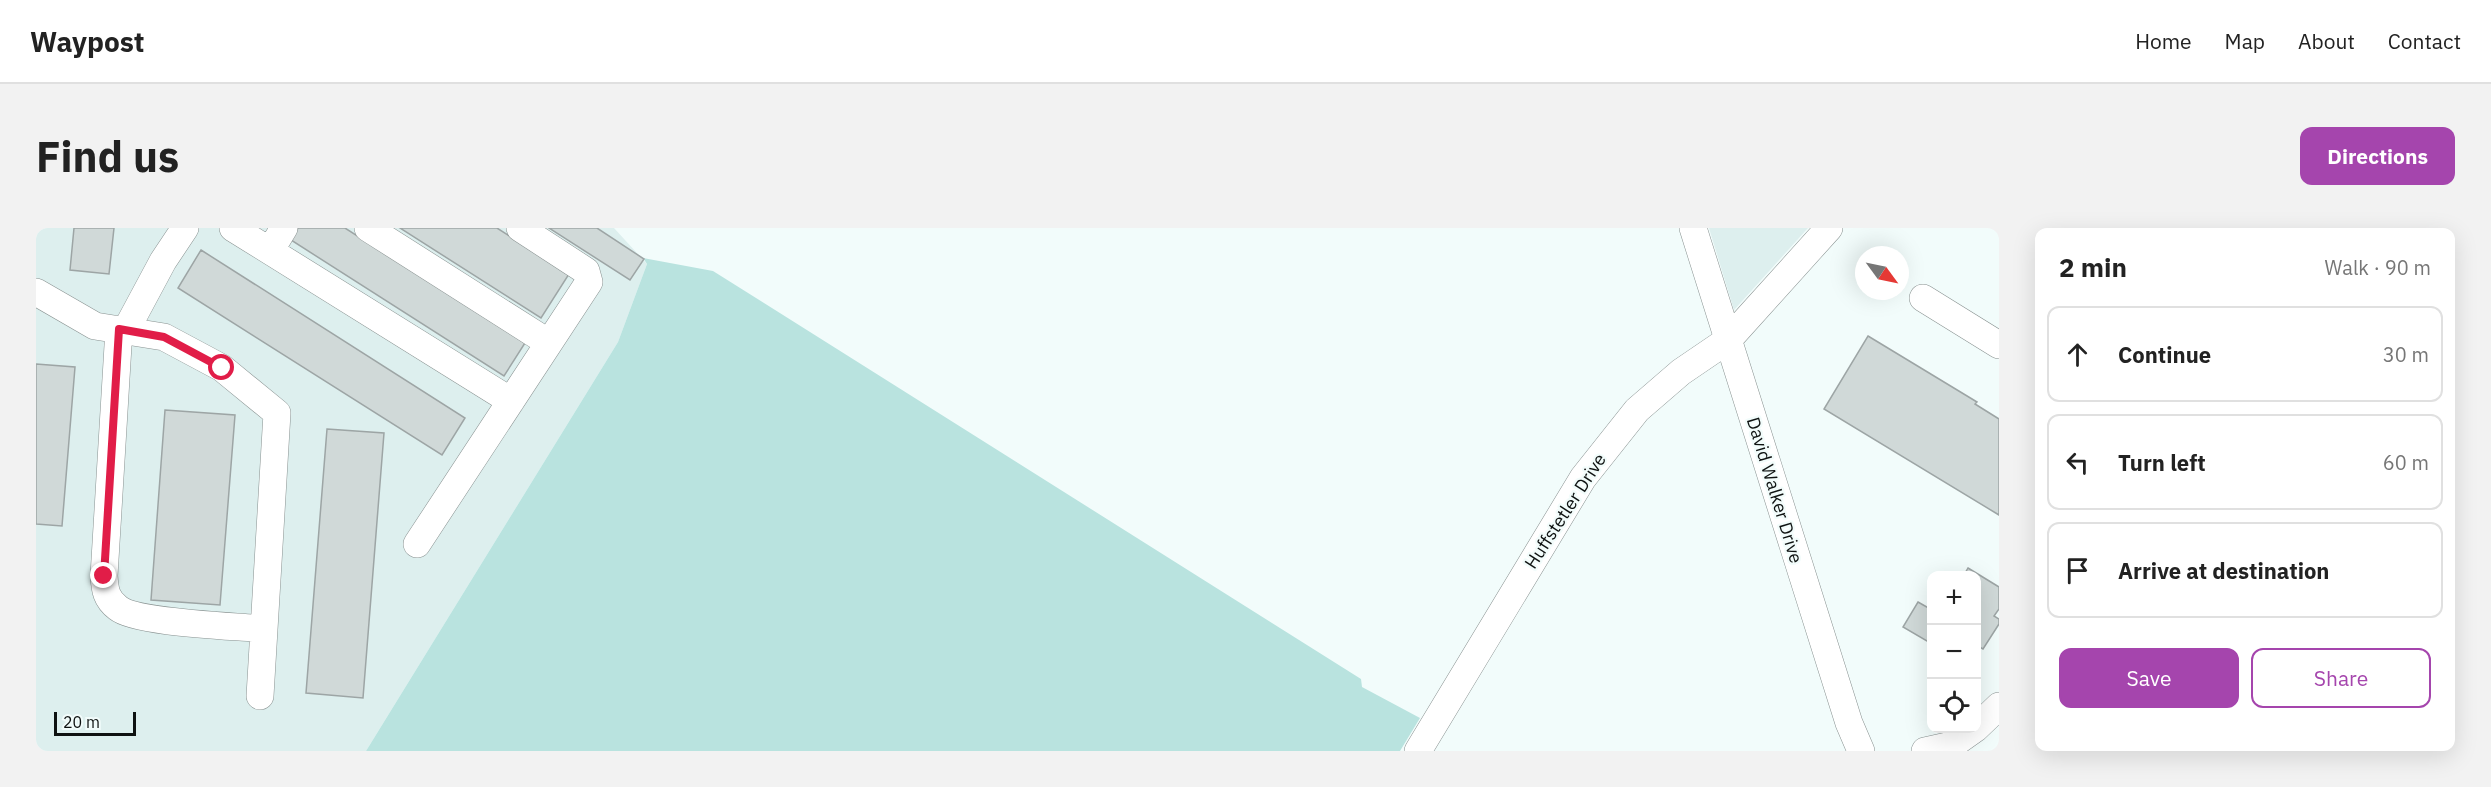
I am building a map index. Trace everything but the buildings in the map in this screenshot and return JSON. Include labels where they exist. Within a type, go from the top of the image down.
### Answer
[{"type":"street","points":[[185,228],[122,330],[104,576],[105,591],[109,601],[120,610],[144,618],[264,629]]},
{"type":"street","points":[[232,228],[511,401]]},
{"type":"street","points":[[270,251],[284,228]]},
{"type":"street","points":[[368,228],[549,343]]},
{"type":"street","points":[[417,544],[589,282],[586,270],[520,228]]},
{"type":"street","name":"David Walker Drive","points":[[1693,228],[1849,723],[1861,751]]},
{"type":"street","name":"Huffstetler Drive","points":[[1418,751],[1583,478],[1608,444],[1637,410],[1681,372],[1728,340],[1829,228]]},
{"type":"street","points":[[36,292],[95,326],[164,337],[222,368],[277,413],[260,696]]},
{"type":"street","points":[[1923,298],[1999,345]]},
{"type":"street","points":[[1981,723],[1999,706]]},
{"type":"street","points":[[1925,751],[1952,746],[1969,733]]},
{"type":"shaded area","points":[[36,228],[614,228],[647,264],[618,342],[366,751],[36,751]]},
{"type":"shaded area","points":[[1709,228],[1808,228],[1734,310]]},
{"type":"shaded area","points":[[643,258],[713,271],[1361,679],[1362,687],[1420,718],[1400,751],[366,751],[618,342],[647,264]]},
{"type":"route","points":[[104,576],[119,329],[164,337],[222,368]]}]
